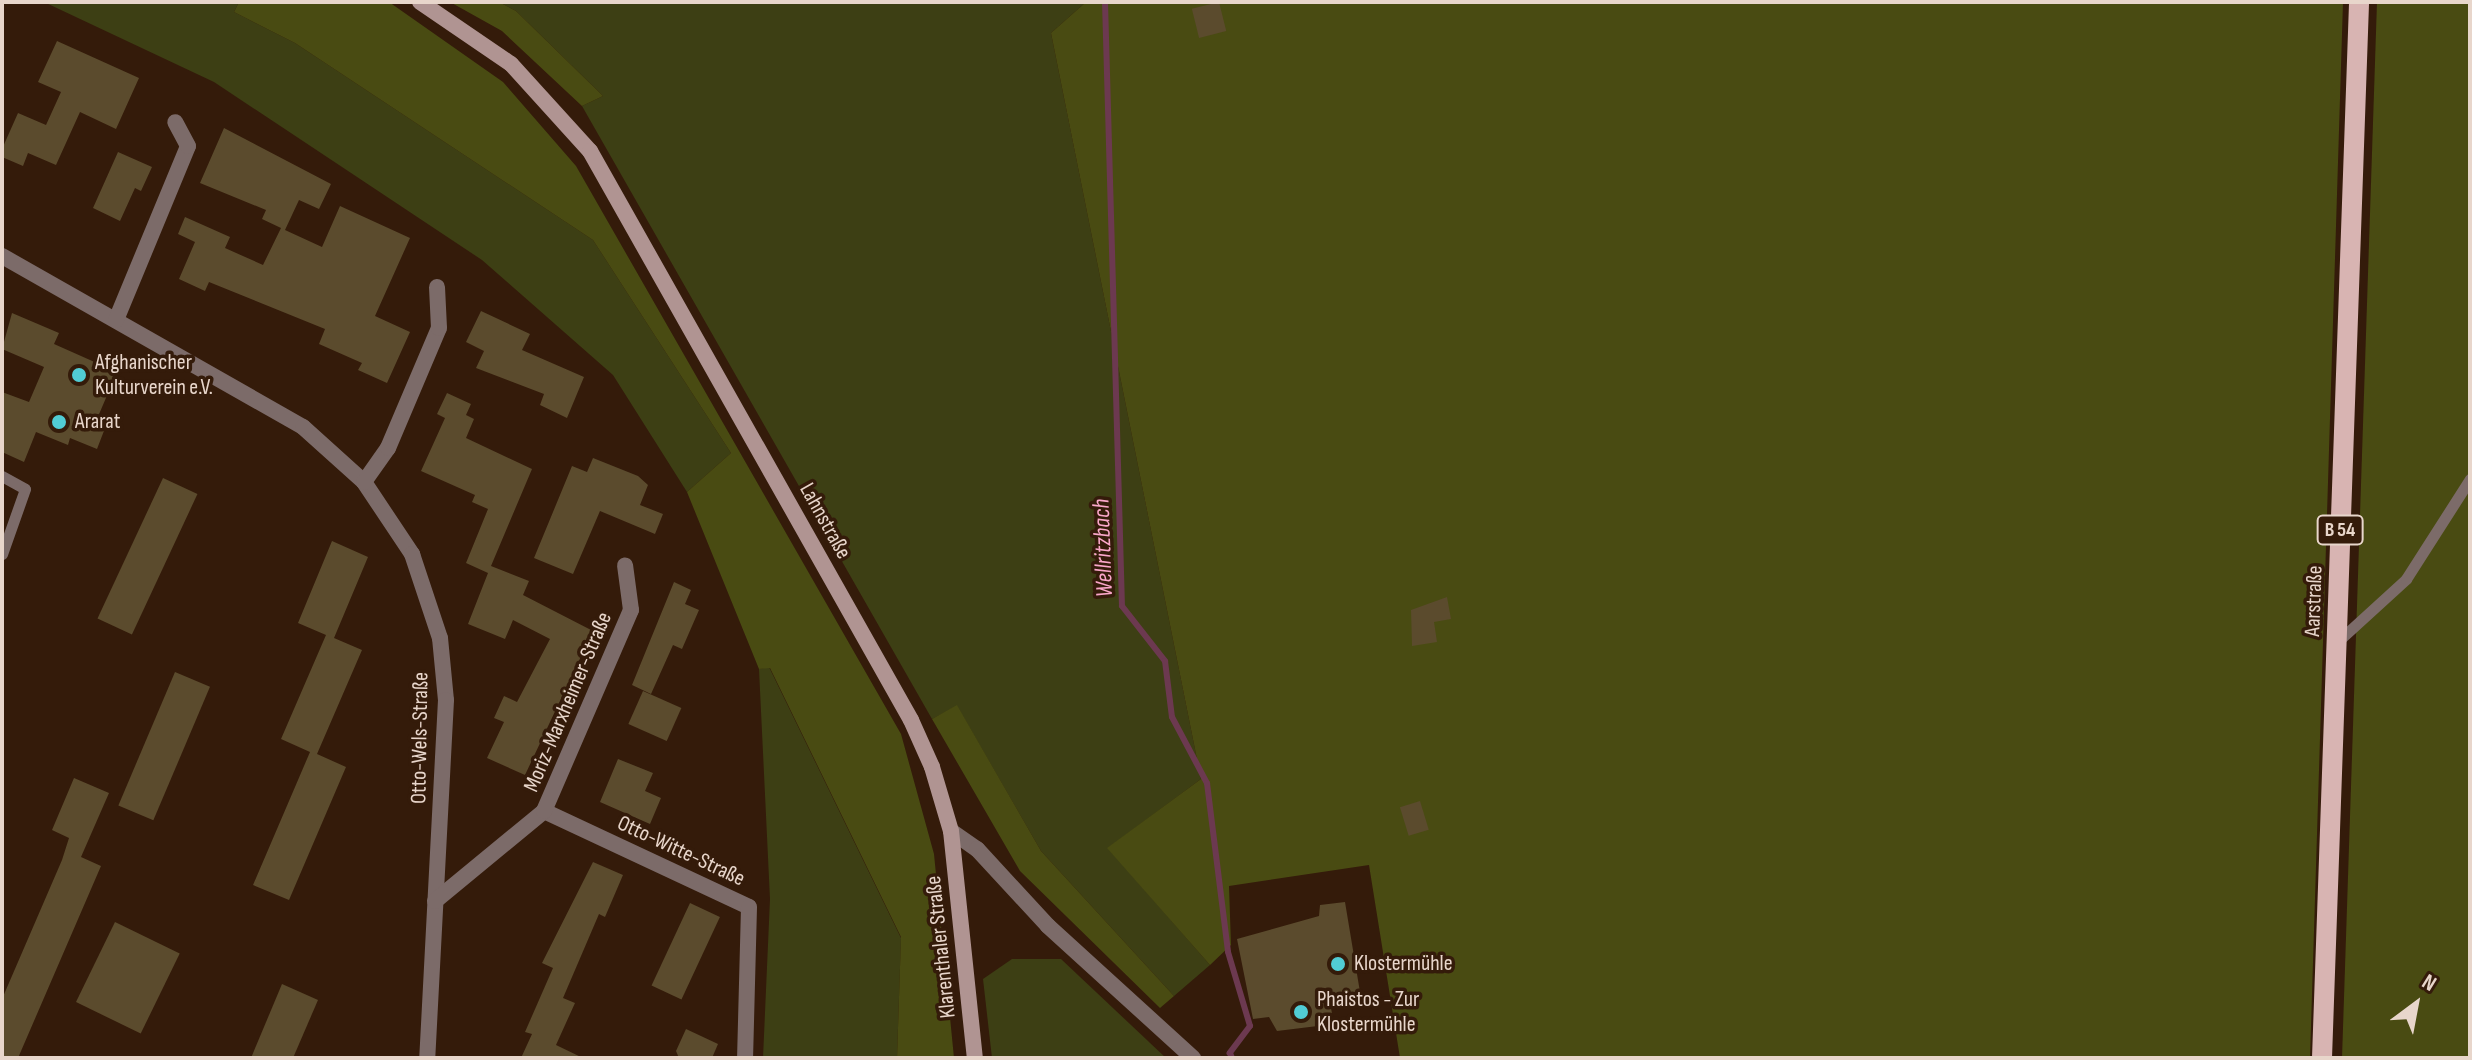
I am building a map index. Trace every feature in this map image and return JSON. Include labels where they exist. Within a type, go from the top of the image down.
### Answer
[{"type":"main road","name":"Lahnstraße","points":[[420,2],[470,33],[530,81],[607,177],[911,720],[932,767],[951,831]]},
{"type":"main road","name":"Aarstraße","points":[[2322,1058],[2359,2]]},
{"type":"main road","name":"Klarenthaler Straße","points":[[951,831],[975,1058]]},
{"type":"street","points":[[116,320],[188,146],[175,122]]},
{"type":"street","name":"Otto-Wels-Straße","points":[[2,256],[292,419],[364,482],[412,554],[440,638],[446,700],[427,1058]]},
{"type":"street","points":[[364,482],[388,448],[439,328],[437,287]]},
{"type":"street","name":"Moriz-Marxheimer-Straße","points":[[435,901],[544,811],[631,610],[625,565]]},
{"type":"street","name":"Otto-Witte-Straße","points":[[544,811],[749,907],[745,1058]]},
{"type":"street","points":[[951,831],[977,849],[1048,926],[1193,1058]]},
{"type":"lane","points":[[2,476],[25,489],[2,554]]},
{"type":"lane","points":[[2336,643],[2406,579],[2470,479]]},
{"type":"shaded area","points":[[44,2],[239,2],[234,12],[295,43],[593,240],[731,453],[687,492],[613,375],[482,260],[214,82]]},
{"type":"shaded area","points":[[239,2],[389,2],[503,82],[576,166],[901,734],[934,854],[954,1058],[897,1058],[901,937],[770,668],[759,669],[687,492],[731,453],[593,240],[295,43],[234,12]]},
{"type":"shaded area","points":[[450,2],[499,2],[516,11],[603,96],[582,106],[502,31]]},
{"type":"shaded area","points":[[499,2],[1086,2],[1051,33],[1201,779],[1108,848],[1210,965],[1174,996],[1041,851],[957,706],[932,719],[582,106],[603,96],[516,11]]},
{"type":"shaded area","points":[[1086,2],[2343,2],[2310,1058],[1400,1058],[1369,865],[1229,886],[1231,945],[1210,965],[1107,848],[1201,779],[1051,33]]},
{"type":"shaded area","points":[[2377,2],[2470,2],[2470,1058],[2342,1058]]},
{"type":"shaded area","points":[[769,667],[901,938],[897,1058],[763,1058],[770,899],[759,669]]},
{"type":"shaded area","points":[[957,705],[1041,851],[1174,996],[1160,1008],[1020,871],[932,719]]},
{"type":"shaded area","points":[[1012,959],[1061,959],[1166,1058],[992,1058],[983,979]]},
{"type":"building","points":[[1219,2],[1226,31],[1199,38],[1192,9]]},
{"type":"building","points":[[57,41],[139,78],[116,129],[80,112],[56,165],[28,153],[23,166],[2,157],[2,149],[18,113],[46,125],[61,92],[38,82]]},
{"type":"building","points":[[224,128],[331,184],[319,209],[299,200],[285,230],[322,247],[340,206],[410,238],[375,316],[410,332],[387,383],[358,370],[362,363],[319,344],[325,329],[209,282],[205,291],[179,279],[195,242],[178,234],[185,217],[230,237],[225,248],[263,265],[281,228],[262,219],[266,210],[200,183]]},
{"type":"building","points":[[118,152],[152,167],[141,191],[135,188],[120,221],[93,208]]},
{"type":"building","points":[[481,311],[530,334],[522,350],[584,377],[567,418],[540,405],[544,394],[476,368],[484,351],[466,342]]},
{"type":"building","points":[[12,313],[59,333],[54,344],[117,372],[97,419],[107,423],[97,449],[70,438],[68,445],[36,432],[24,462],[2,452],[2,392],[29,402],[44,367],[2,349]]},
{"type":"building","points":[[447,393],[471,404],[466,415],[474,419],[466,438],[532,469],[491,566],[529,581],[523,595],[593,631],[525,775],[487,758],[504,722],[494,718],[504,696],[517,702],[550,639],[513,620],[505,639],[468,624],[488,573],[466,563],[488,509],[472,502],[475,495],[421,471],[445,418],[437,414]]},
{"type":"building","points":[[593,458],[638,476],[648,485],[640,505],[663,514],[655,534],[600,511],[573,574],[534,558],[572,466],[587,472]]},
{"type":"building","points":[[163,478],[197,494],[132,635],[97,618]]},
{"type":"building","points":[[332,541],[368,557],[334,638],[362,650],[317,754],[346,767],[289,900],[253,885],[310,752],[281,739],[326,635],[298,623]]},
{"type":"building","points":[[674,582],[691,590],[685,604],[699,610],[682,649],[673,645],[651,694],[632,685]]},
{"type":"building","points":[[1447,597],[1451,619],[1434,622],[1437,642],[1412,646],[1411,610]]},
{"type":"building","points":[[175,672],[210,687],[153,820],[118,805]]},
{"type":"building","points":[[643,691],[681,708],[667,741],[628,724]]},
{"type":"building","points":[[618,759],[653,773],[645,791],[661,798],[650,824],[600,802]]},
{"type":"building","points":[[74,778],[109,793],[81,857],[101,866],[18,1058],[2,1058],[2,999],[62,860],[69,838],[52,830]]},
{"type":"building","points":[[1420,801],[1429,830],[1409,836],[1400,807]]},
{"type":"building","points":[[593,862],[623,875],[605,917],[599,914],[563,998],[575,1003],[556,1045],[583,1058],[521,1058],[532,1034],[525,1032],[553,968],[542,963]]},
{"type":"building","name":"Klostermühle","points":[[1345,902],[1362,1004],[1331,1008],[1334,1024],[1277,1031],[1269,1017],[1253,1019],[1237,939],[1319,916],[1320,905]]},
{"type":"building","points":[[690,903],[720,917],[681,999],[652,985]]},
{"type":"building","points":[[115,922],[180,954],[141,1034],[76,1002]]},
{"type":"building","points":[[282,984],[318,1000],[293,1058],[251,1058]]},
{"type":"building","points":[[686,1029],[718,1044],[712,1058],[679,1058],[676,1051]]},
{"type":"waterway","name":"Wellritzbach","points":[[1105,2],[1122,606],[1165,661],[1172,717],[1207,783],[1228,952],[1250,1026],[1230,1053],[1232,1058]]},
{"type":"place","name":"Afghanischer Kulturverein e.V.","points":[[79,375]]},
{"type":"place","name":"Ararat","points":[[59,422]]},
{"type":"place","name":"Klostermühle","points":[[1338,964]]},
{"type":"place","name":"Phaistos - Zur Klostermühle","points":[[1301,1012]]}]
